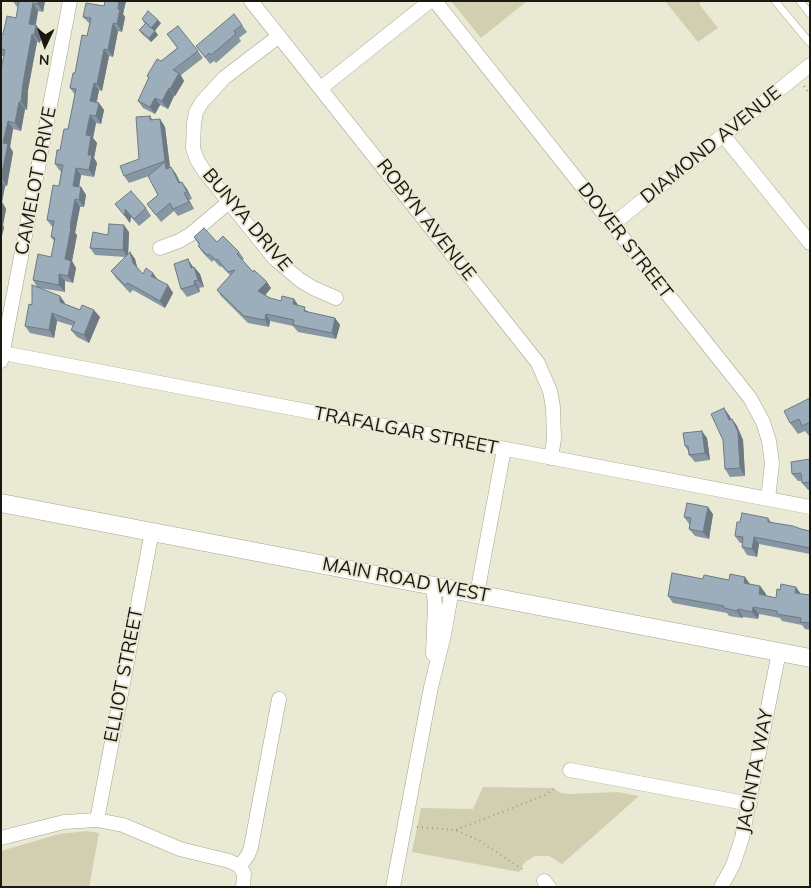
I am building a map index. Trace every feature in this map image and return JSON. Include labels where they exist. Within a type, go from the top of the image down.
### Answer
[{"type":"street","name":"CAMELOT DRIVE","points":[[2,357],[70,1]]},
{"type":"street","name":"ROBYN AVENUE","points":[[251,1],[538,363],[550,391],[554,407],[554,439],[551,458]]},
{"type":"street","points":[[321,88],[430,1]]},
{"type":"street","name":"DOVER STREET","points":[[435,1],[742,388],[758,412],[767,432],[771,452],[768,499]]},
{"type":"street","name":"BUNYA DRIVE","points":[[279,36],[210,91],[196,112],[192,136],[193,148],[197,160],[228,202],[275,259],[287,271],[313,288],[336,298]]},
{"type":"street","name":"DIAMOND AVENUE","points":[[612,225],[810,65]]},
{"type":"street","points":[[723,135],[810,243]]},
{"type":"street","points":[[160,248],[191,234],[228,202]]},
{"type":"street","name":"TRAFALGAR STREET","points":[[2,357],[810,507]]},
{"type":"street","points":[[477,594],[504,449]]},
{"type":"street","name":"MAIN ROAD WEST","points":[[1,503],[810,658]]},
{"type":"street","name":"ELLIOT STREET","points":[[97,820],[152,531]]},
{"type":"street","points":[[431,687],[435,607],[433,585]]},
{"type":"street","points":[[393,887],[431,687],[444,635],[452,589]]},
{"type":"street","name":"JACINTA WAY","points":[[721,887],[733,865],[742,838],[779,652]]},
{"type":"street","points":[[240,866],[251,847],[278,699]]},
{"type":"street","points":[[570,770],[750,804]]},
{"type":"street","points":[[1,838],[64,822],[97,820],[123,825],[180,849],[229,861],[240,866],[244,874],[243,887]]},
{"type":"lane","points":[[775,1],[810,43]]},
{"type":"lane","points":[[800,1],[810,14]]},
{"type":"path","points":[[803,86],[810,94]]},
{"type":"path","points":[[456,830],[545,796],[555,788]]},
{"type":"path","points":[[416,827],[456,830],[480,841],[522,869]]},
{"type":"shaded area","points":[[451,1],[527,1],[481,38]]},
{"type":"shaded area","points":[[665,1],[702,1],[699,4],[718,28],[698,42]]},
{"type":"shaded area","points":[[483,787],[553,788],[561,793],[570,794],[617,792],[639,796],[562,864],[549,856],[535,856],[525,862],[519,872],[412,852],[421,808],[473,809]]},
{"type":"shaded area","points":[[87,831],[99,833],[89,887],[1,887],[1,851],[59,834]]},
{"type":"building","points":[[19,1],[38,1],[38,4],[33,3],[29,24],[36,25],[34,35],[32,34],[21,102],[19,102],[15,123],[8,121],[3,143],[8,144],[1,178],[1,69],[5,50],[1,49],[1,34],[3,34],[7,16],[16,18]]},
{"type":"building","points":[[105,1],[119,1],[118,9],[120,9],[117,24],[113,23],[108,50],[104,49],[97,84],[94,83],[90,101],[99,103],[96,116],[90,115],[86,135],[91,136],[88,155],[92,155],[89,170],[76,168],[73,186],[81,187],[79,200],[75,199],[65,259],[71,261],[68,276],[59,274],[59,285],[33,280],[38,254],[51,257],[55,238],[51,237],[54,221],[47,220],[53,185],[59,186],[63,165],[55,164],[57,150],[60,150],[64,129],[68,129],[76,89],[70,88],[73,73],[75,73],[82,35],[87,36],[91,18],[83,17],[86,3],[104,6]]},
{"type":"building","points":[[148,11],[158,20],[151,28],[142,19]]},
{"type":"building","points":[[234,14],[242,25],[234,31],[236,34],[211,55],[209,53],[205,57],[196,46]]},
{"type":"building","points":[[146,23],[155,31],[149,38],[139,30]]},
{"type":"building","points":[[178,26],[198,51],[173,70],[179,73],[170,89],[162,101],[155,98],[150,107],[138,101],[149,77],[147,76],[157,59],[161,61],[178,48],[167,34]]},
{"type":"building","points":[[150,116],[150,120],[160,119],[165,161],[124,176],[120,166],[139,159],[136,117]]},
{"type":"building","points":[[165,162],[166,169],[171,167],[179,183],[182,182],[187,192],[184,193],[189,202],[173,209],[170,203],[156,215],[147,204],[158,195],[148,176]]},
{"type":"building","points":[[131,191],[146,208],[134,219],[125,209],[125,216],[115,204]]},
{"type":"building","points":[[109,224],[124,225],[123,250],[90,248],[93,232],[108,235]]},
{"type":"building","points":[[204,228],[217,242],[223,236],[239,252],[237,254],[253,272],[254,270],[267,282],[258,291],[270,298],[281,301],[282,296],[294,299],[293,304],[305,307],[304,311],[335,318],[332,333],[293,325],[294,320],[266,314],[265,320],[244,316],[217,290],[235,270],[228,272],[217,259],[209,254],[207,255],[198,246],[200,244],[194,237]]},
{"type":"building","points":[[130,252],[133,263],[143,274],[146,268],[153,273],[151,276],[168,285],[160,301],[128,283],[125,285],[111,271]]},
{"type":"building","points":[[188,259],[191,268],[194,267],[198,280],[194,281],[195,285],[181,289],[174,264]]},
{"type":"building","points":[[32,285],[60,296],[60,302],[80,310],[82,305],[94,310],[84,335],[71,330],[75,322],[52,313],[49,330],[25,326],[29,304],[32,305]]},
{"type":"building","points":[[810,398],[810,422],[802,426],[799,419],[790,423],[784,411]]},
{"type":"building","points":[[724,408],[729,420],[732,419],[738,432],[740,468],[725,469],[723,440],[711,414]]},
{"type":"building","points":[[702,431],[705,453],[689,455],[683,433]]},
{"type":"building","points":[[810,459],[810,482],[802,483],[801,473],[792,474],[791,462]]},
{"type":"building","points":[[687,503],[708,507],[703,532],[689,529],[691,518],[684,517]]},
{"type":"building","points":[[742,513],[768,518],[768,522],[810,531],[810,548],[754,537],[752,549],[742,547],[743,537],[735,536],[737,522],[740,522]]},
{"type":"building","points":[[672,573],[703,579],[704,575],[729,580],[730,574],[745,577],[744,583],[760,586],[759,594],[776,598],[777,589],[780,590],[781,584],[796,587],[795,593],[810,595],[810,623],[800,622],[801,618],[777,614],[777,611],[753,607],[752,612],[738,609],[737,611],[724,608],[724,606],[668,596]]}]
